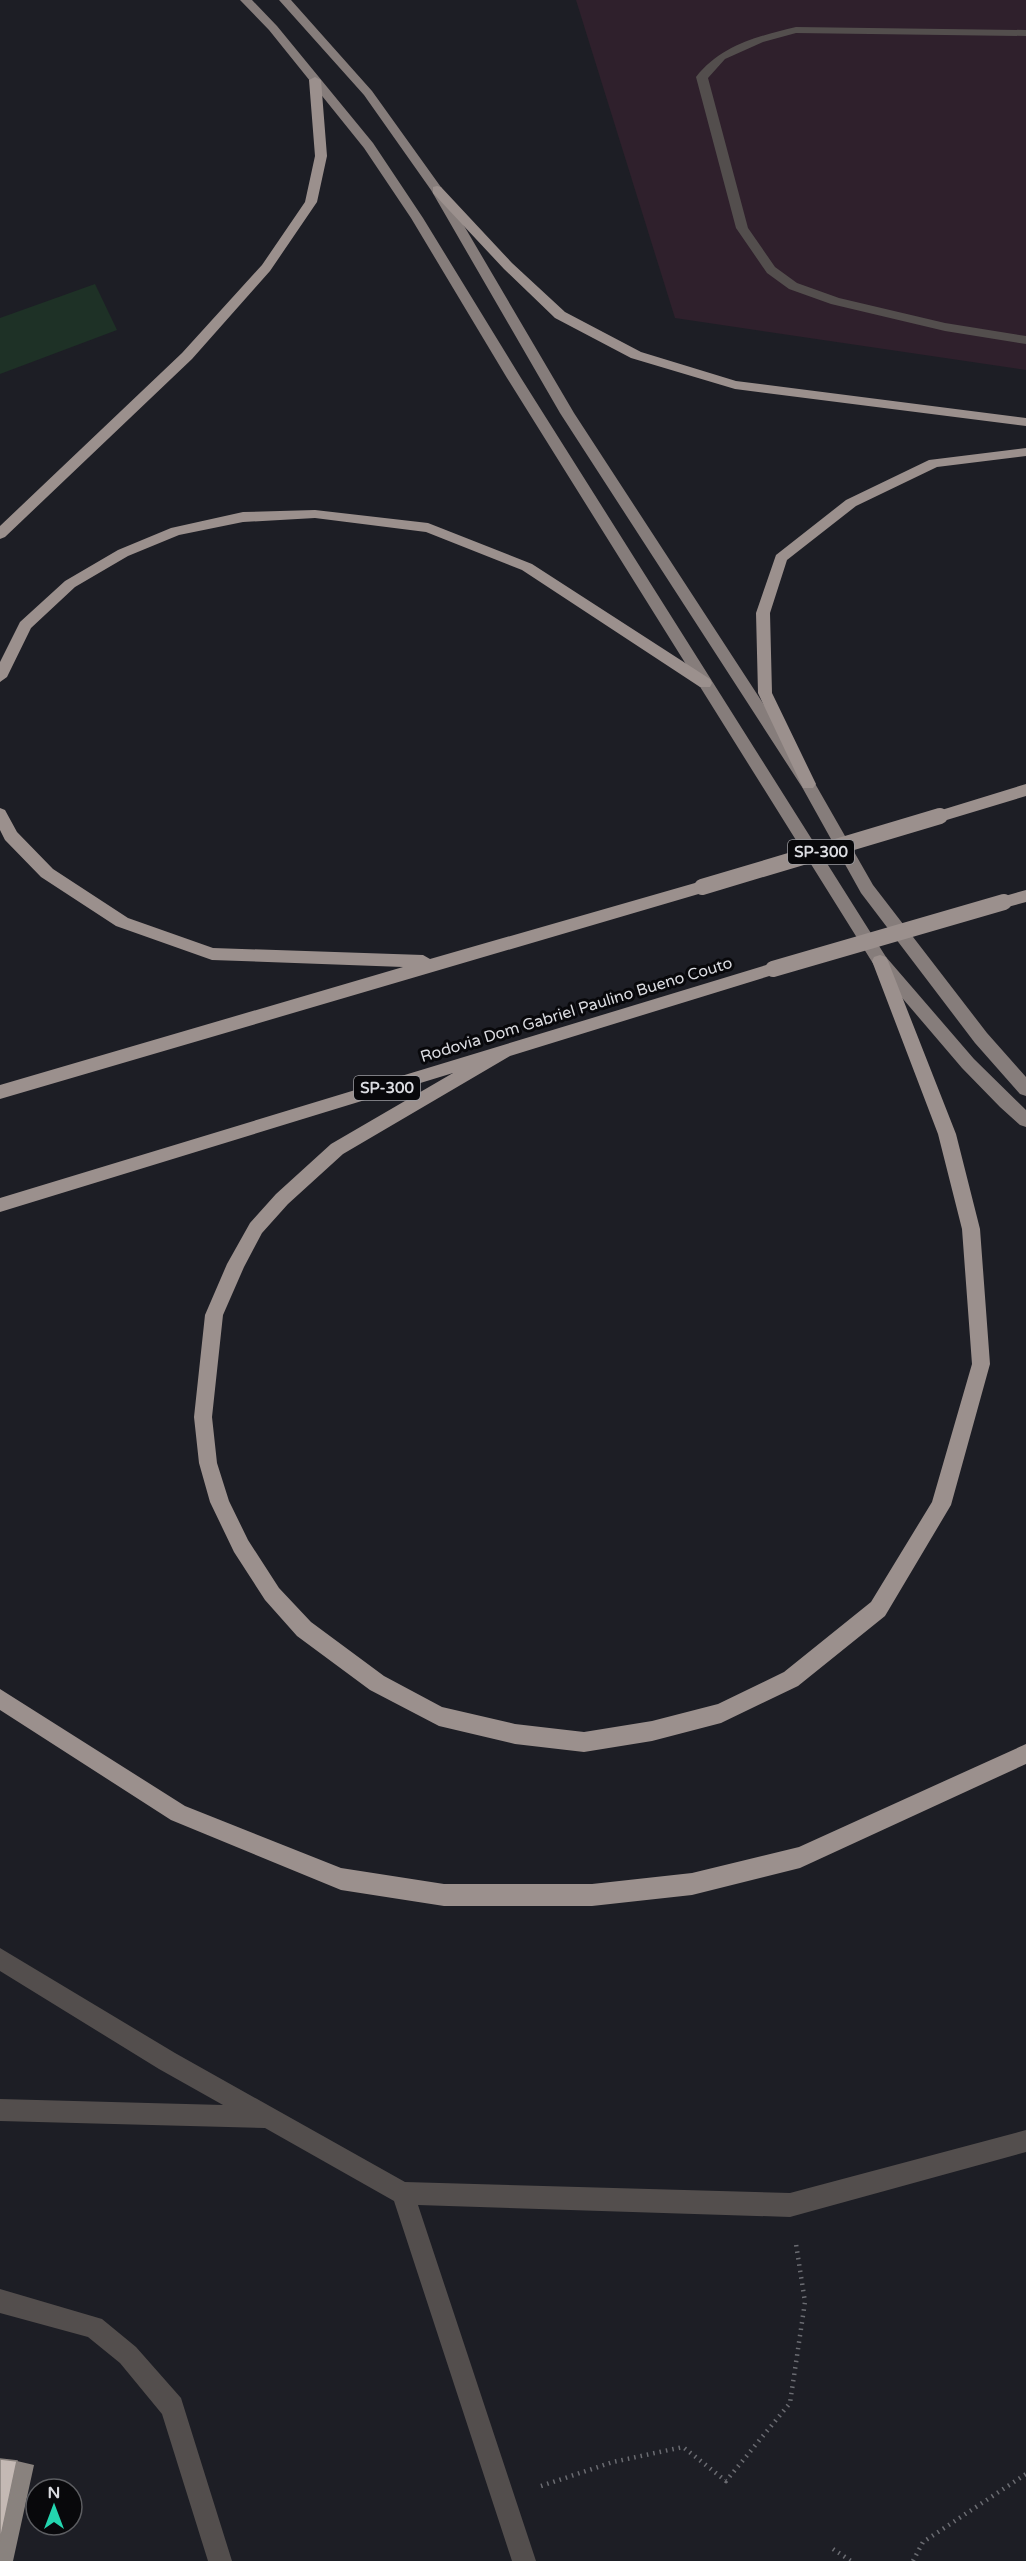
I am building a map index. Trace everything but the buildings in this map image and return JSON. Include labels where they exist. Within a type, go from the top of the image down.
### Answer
[{"type":"highway","points":[[0,534],[187,356],[266,268],[311,202],[321,156],[315,80]]},
{"type":"highway","points":[[437,190],[508,266],[560,315],[636,355],[735,385],[1026,422]]},
{"type":"highway","points":[[808,784],[765,693],[762,613],[781,558],[851,503],[933,463],[1026,452]]},
{"type":"highway","points":[[0,677],[26,625],[70,584],[123,553],[176,531],[243,517],[315,514],[428,528],[527,567],[705,683]]},
{"type":"highway","name":"SP-300","points":[[0,1092],[1026,790]]},
{"type":"highway","points":[[0,814],[11,836],[47,873],[123,922],[212,954],[440,962]]},
{"type":"highway","name":"Rodovia Dom Gabriel Paulino Bueno Couto","points":[[0,1205],[773,969],[1026,896]]},
{"type":"highway","points":[[504,1052],[337,1149],[282,1199],[256,1227],[236,1264],[214,1315],[203,1417],[208,1463],[220,1502],[241,1546],[272,1594],[304,1629],[377,1683],[439,1716],[515,1734],[584,1742],[652,1731],[721,1713],[791,1679],[878,1609],[941,1505],[981,1364],[971,1229],[947,1134],[880,960]]},
{"type":"highway","points":[[0,1699],[178,1813],[341,1879],[444,1895],[592,1895],[692,1884],[800,1857],[1026,1754]]},
{"type":"main road","points":[[246,0],[369,146],[417,218],[514,378],[880,960],[953,1047],[1026,1120]]},
{"type":"main road","points":[[285,0],[368,93],[437,190],[567,413],[808,784],[867,890],[981,1038],[1026,1089]]},
{"type":"street","points":[[1026,33],[796,30],[759,40],[721,57],[702,77],[742,228],[771,270],[793,286],[835,301],[945,327],[1026,340]]},
{"type":"street","points":[[0,1959],[167,2061],[403,2193],[790,2205],[1026,2141]]},
{"type":"street","points":[[0,2110],[269,2117]]},
{"type":"street","points":[[403,2193],[524,2561]]},
{"type":"street","points":[[0,2301],[94,2327],[128,2355],[172,2407],[220,2561]]},
{"type":"path","points":[[504,2498],[613,2462],[682,2447],[726,2481],[790,2403],[806,2302],[790,2205]]},
{"type":"path","points":[[913,2561],[923,2542],[1026,2474]]},
{"type":"path","points":[[833,2549],[851,2561]]},
{"type":"shaded area","points":[[576,0],[1026,0],[1026,370],[675,318]]},
{"type":"green space","points":[[95,284],[117,330],[0,374],[0,318]]}]
